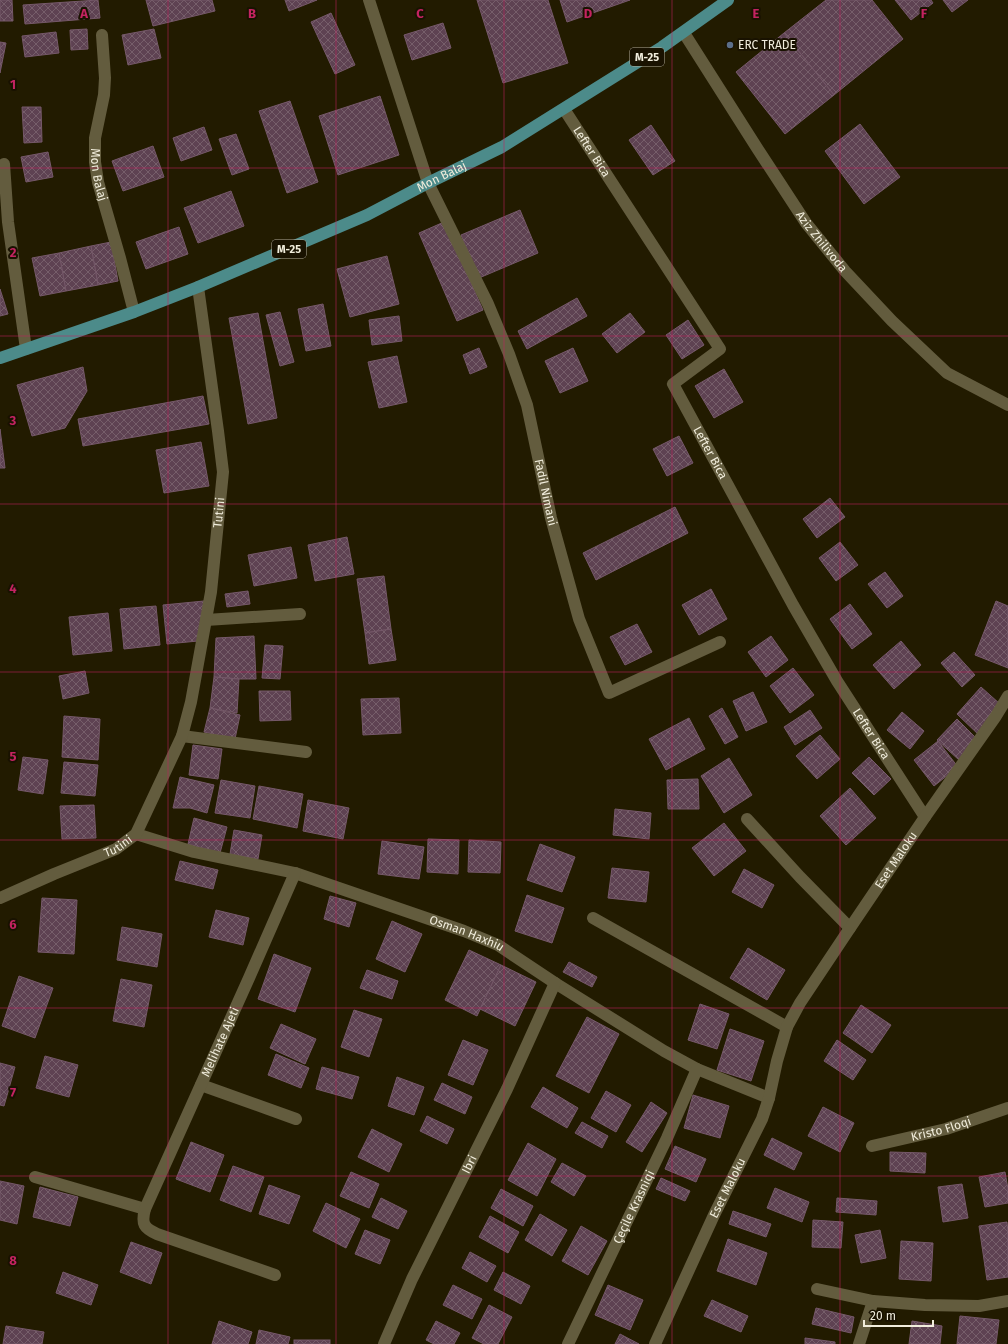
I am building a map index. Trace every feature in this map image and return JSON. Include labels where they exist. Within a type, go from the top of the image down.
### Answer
[{"type":"main road","name":"Mon Balaj","points":[[0,358],[134,312],[198,287],[367,215],[502,147],[684,33],[728,0]]},
{"type":"street","points":[[369,0],[428,183]]},
{"type":"street","name":"Aziz Zhilivoda","points":[[684,33],[806,222],[845,271],[892,321],[947,373],[1008,405]]},
{"type":"street","name":"Mon Balaj","points":[[102,35],[105,78],[104,95],[95,138],[95,162],[98,182],[134,312]]},
{"type":"street","name":"Lefter Bica","points":[[564,109],[720,349],[673,384],[797,612],[837,681],[925,817]]},
{"type":"street","points":[[4,164],[8,228],[26,349]]},
{"type":"street","name":"Fadil Nimani","points":[[428,183],[488,304],[509,354],[527,405],[551,518],[579,619],[609,694],[720,642]]},
{"type":"street","name":"Tutini","points":[[0,898],[116,849],[136,834],[182,736],[191,702],[211,592],[223,472],[198,287]]},
{"type":"street","points":[[206,620],[300,614]]},
{"type":"street","name":"Eset Maloku","points":[[654,1344],[714,1215],[762,1120],[787,1027],[800,1003],[925,817],[996,716],[1008,696]]},
{"type":"street","points":[[182,736],[306,752]]},
{"type":"street","points":[[747,819],[800,877],[850,928]]},
{"type":"street","name":"Osman Haxhiu","points":[[136,834],[194,852],[295,873],[464,931],[498,945],[629,1031],[697,1069],[769,1098]]},
{"type":"street","name":"Melihate Ajeti","points":[[275,1276],[157,1234],[149,1230],[144,1225],[142,1218],[295,873]]},
{"type":"street","points":[[593,918],[787,1027]]},
{"type":"street","name":"Ibri","points":[[384,1344],[412,1279],[507,1089],[555,983]]},
{"type":"street","name":"Çeçile Krasniqi","points":[[568,1344],[667,1138],[697,1069]]},
{"type":"street","points":[[202,1085],[296,1119]]},
{"type":"street","name":"Kristo Floqi","points":[[872,1146],[946,1129],[1008,1108]]},
{"type":"street","points":[[35,1177],[145,1209]]},
{"type":"street","points":[[817,1288],[873,1301],[925,1305],[979,1306],[1008,1301]]},
{"type":"street","points":[[859,1344],[873,1301]]},
{"type":"building","points":[[0,0],[12,0],[13,21],[0,21]]},
{"type":"building","points":[[98,0],[100,18],[25,24],[23,5]]},
{"type":"building","points":[[146,0],[212,0],[215,11],[153,26]]},
{"type":"building","points":[[285,0],[317,0],[289,11]]},
{"type":"building","points":[[477,0],[548,0],[568,63],[503,83]]},
{"type":"building","points":[[560,0],[630,0],[567,22]]},
{"type":"building","points":[[826,0],[872,0],[903,39],[834,95],[784,33]]},
{"type":"building","points":[[895,0],[931,0],[933,3],[911,20]]},
{"type":"building","points":[[943,0],[968,0],[952,12]]},
{"type":"building","points":[[331,13],[355,65],[335,74],[311,22]]},
{"type":"building","points":[[443,23],[451,48],[412,60],[404,35]]},
{"type":"building","points":[[87,29],[88,49],[71,50],[70,30]]},
{"type":"building","points":[[154,29],[161,58],[128,65],[122,35]]},
{"type":"building","points":[[56,32],[59,53],[25,57],[22,36]]},
{"type":"building","points":[[784,33],[834,95],[785,134],[736,72]]},
{"type":"building","points":[[0,42],[6,43],[0,73]]},
{"type":"building","points":[[380,96],[399,155],[338,175],[319,116]]},
{"type":"building","points":[[290,101],[318,182],[287,193],[259,111]]},
{"type":"building","points":[[22,107],[41,107],[42,142],[24,143]]},
{"type":"building","points":[[860,124],[900,177],[864,204],[825,151]]},
{"type":"building","points":[[651,125],[675,161],[653,175],[629,140]]},
{"type":"building","points":[[204,127],[212,150],[181,161],[173,138]]},
{"type":"building","points":[[236,134],[249,169],[232,175],[219,139]]},
{"type":"building","points":[[153,146],[164,177],[123,191],[112,161]]},
{"type":"building","points":[[48,152],[53,177],[26,182],[21,157]]},
{"type":"building","points":[[231,191],[244,226],[198,243],[184,208]]},
{"type":"building","points":[[520,210],[538,253],[479,278],[461,235]]},
{"type":"building","points":[[444,222],[483,310],[457,321],[419,233]]},
{"type":"building","points":[[179,227],[188,254],[146,269],[136,242]]},
{"type":"building","points":[[111,242],[118,281],[98,285],[91,246]]},
{"type":"building","points":[[91,246],[98,285],[66,291],[59,253]]},
{"type":"building","points":[[59,253],[66,291],[40,296],[32,258]]},
{"type":"building","points":[[387,256],[399,304],[350,317],[337,269]]},
{"type":"building","points":[[0,289],[8,314],[0,316]]},
{"type":"building","points":[[577,298],[587,316],[527,349],[518,331]]},
{"type":"building","points":[[323,304],[331,346],[306,351],[298,309]]},
{"type":"building","points":[[280,312],[294,362],[280,366],[266,315]]},
{"type":"building","points":[[258,313],[277,418],[248,424],[229,318]]},
{"type":"building","points":[[630,313],[645,332],[617,353],[602,334]]},
{"type":"building","points":[[399,316],[402,341],[372,345],[369,320]]},
{"type":"building","points":[[688,320],[704,345],[682,359],[666,335]]},
{"type":"building","points":[[479,348],[487,367],[470,374],[463,355]]},
{"type":"building","points":[[573,348],[588,381],[560,393],[545,361]]},
{"type":"building","points":[[397,356],[407,402],[379,408],[368,362]]},
{"type":"building","points":[[83,367],[87,391],[65,428],[32,436],[17,385]]},
{"type":"building","points":[[724,369],[743,402],[714,418],[695,386]]},
{"type":"building","points":[[203,396],[209,424],[83,446],[78,419]]},
{"type":"building","points":[[0,429],[5,468],[0,468]]},
{"type":"building","points":[[679,436],[693,463],[667,476],[653,449]]},
{"type":"building","points":[[201,442],[209,486],[164,493],[156,450]]},
{"type":"building","points":[[830,498],[845,517],[817,538],[803,519]]},
{"type":"building","points":[[675,507],[688,533],[596,580],[583,553]]},
{"type":"building","points":[[347,537],[354,574],[315,581],[308,545]]},
{"type":"building","points":[[840,542],[858,565],[836,581],[819,558]]},
{"type":"building","points":[[291,547],[297,578],[254,586],[248,555]]},
{"type":"building","points":[[885,572],[903,596],[887,608],[868,584]]},
{"type":"building","points":[[384,576],[391,629],[365,633],[357,579]]},
{"type":"building","points":[[711,589],[727,619],[699,635],[682,605]]},
{"type":"building","points":[[248,591],[250,604],[227,607],[225,594]]},
{"type":"building","points":[[204,601],[198,641],[167,644],[163,605]]},
{"type":"building","points":[[996,601],[1008,606],[1008,668],[975,655]]},
{"type":"building","points":[[850,604],[872,634],[852,649],[830,619]]},
{"type":"building","points":[[156,606],[160,645],[124,649],[120,609]]},
{"type":"building","points":[[108,613],[112,651],[73,655],[69,617]]},
{"type":"building","points":[[637,624],[652,652],[625,665],[610,637]]},
{"type":"building","points":[[391,629],[396,660],[369,664],[365,633]]},
{"type":"building","points":[[254,636],[256,679],[214,677],[216,638]]},
{"type":"building","points":[[771,636],[788,660],[766,677],[748,652]]},
{"type":"building","points":[[901,641],[921,665],[894,689],[873,665]]},
{"type":"building","points":[[265,645],[283,646],[280,679],[262,678]]},
{"type":"building","points":[[954,652],[975,675],[962,687],[941,663]]},
{"type":"building","points":[[793,668],[814,695],[790,713],[770,686]]},
{"type":"building","points":[[85,671],[89,693],[63,699],[59,676]]},
{"type":"building","points":[[214,677],[239,679],[237,713],[210,708]]},
{"type":"building","points":[[981,687],[1000,704],[980,736],[957,714]]},
{"type":"building","points":[[259,691],[290,691],[291,720],[260,721]]},
{"type":"building","points":[[753,692],[767,722],[746,731],[733,701]]},
{"type":"building","points":[[399,698],[401,733],[363,735],[361,699]]},
{"type":"building","points":[[210,708],[240,715],[235,739],[204,732]]},
{"type":"building","points":[[722,708],[738,737],[725,744],[709,716]]},
{"type":"building","points":[[810,710],[822,728],[795,745],[784,727]]},
{"type":"building","points":[[902,712],[924,731],[910,749],[887,730]]},
{"type":"building","points":[[64,716],[100,719],[98,760],[62,757]]},
{"type":"building","points":[[689,718],[705,749],[666,770],[649,739]]},
{"type":"building","points":[[957,719],[978,740],[959,760],[937,740]]},
{"type":"building","points":[[820,735],[840,759],[817,779],[796,756]]},
{"type":"building","points":[[938,741],[958,767],[934,786],[914,760]]},
{"type":"building","points":[[193,745],[222,749],[218,779],[189,775]]},
{"type":"building","points":[[23,757],[48,760],[43,794],[18,790]]},
{"type":"building","points":[[869,757],[891,779],[874,795],[852,773]]},
{"type":"building","points":[[729,758],[752,795],[724,813],[701,776]]},
{"type":"building","points":[[64,762],[98,765],[95,796],[61,793]]},
{"type":"building","points":[[180,777],[214,785],[207,813],[190,808],[173,808]]},
{"type":"building","points":[[698,779],[699,809],[668,809],[667,780]]},
{"type":"building","points":[[221,780],[255,786],[250,818],[215,813]]},
{"type":"building","points":[[259,786],[303,794],[297,828],[253,819]]},
{"type":"building","points":[[850,788],[876,818],[846,845],[820,816]]},
{"type":"building","points":[[308,800],[349,808],[343,839],[303,831]]},
{"type":"building","points":[[94,805],[96,838],[62,839],[60,806]]},
{"type":"building","points":[[615,809],[651,813],[649,839],[613,835]]},
{"type":"building","points":[[194,818],[227,827],[220,853],[188,844]]},
{"type":"building","points":[[724,823],[746,851],[714,876],[692,848]]},
{"type":"building","points":[[234,830],[262,835],[258,859],[230,854]]},
{"type":"building","points":[[428,839],[459,840],[458,874],[427,872]]},
{"type":"building","points":[[469,840],[501,842],[500,873],[468,872]]},
{"type":"building","points":[[382,841],[424,847],[419,879],[378,874]]},
{"type":"building","points":[[540,844],[575,857],[562,892],[527,880]]},
{"type":"building","points":[[180,861],[218,870],[213,889],[175,880]]},
{"type":"building","points":[[612,868],[649,872],[646,902],[608,898]]},
{"type":"building","points":[[744,869],[774,885],[762,908],[732,892]]},
{"type":"building","points":[[527,895],[564,908],[552,943],[515,931]]},
{"type":"building","points":[[330,896],[356,903],[349,927],[324,919]]},
{"type":"building","points":[[42,898],[77,900],[74,954],[38,952]]},
{"type":"building","points":[[216,910],[249,918],[243,945],[209,937]]},
{"type":"building","points":[[392,921],[422,934],[405,972],[376,959]]},
{"type":"building","points":[[122,927],[162,934],[157,967],[117,960]]},
{"type":"building","points":[[748,948],[785,970],[767,1000],[730,978]]},
{"type":"building","points":[[469,950],[501,965],[477,1016],[445,1000]]},
{"type":"building","points":[[274,954],[311,968],[295,1012],[258,999]]},
{"type":"building","points":[[569,962],[597,977],[592,987],[563,972]]},
{"type":"building","points":[[501,965],[536,982],[515,1026],[480,1009]]},
{"type":"building","points":[[367,970],[398,981],[392,999],[360,988]]},
{"type":"building","points":[[19,976],[53,988],[35,1038],[2,1026]]},
{"type":"building","points":[[121,979],[152,985],[144,1027],[113,1021]]},
{"type":"building","points":[[700,1004],[729,1014],[717,1049],[688,1040]]},
{"type":"building","points":[[861,1005],[891,1025],[872,1053],[843,1033]]},
{"type":"building","points":[[354,1010],[382,1019],[369,1057],[341,1047]]},
{"type":"building","points":[[587,1017],[619,1034],[589,1093],[556,1076]]},
{"type":"building","points":[[281,1024],[316,1039],[305,1064],[270,1048]]},
{"type":"building","points":[[730,1029],[764,1041],[751,1081],[717,1070]]},
{"type":"building","points":[[463,1040],[488,1050],[473,1085],[448,1075]]},
{"type":"building","points":[[837,1040],[866,1060],[853,1080],[824,1061]]},
{"type":"building","points":[[276,1054],[309,1068],[301,1088],[268,1075]]},
{"type":"building","points":[[45,1056],[78,1065],[69,1097],[36,1088]]},
{"type":"building","points":[[0,1063],[15,1067],[4,1106],[0,1105]]},
{"type":"building","points":[[322,1067],[359,1077],[352,1099],[316,1089]]},
{"type":"building","points":[[397,1077],[424,1087],[414,1115],[388,1106]]},
{"type":"building","points":[[442,1083],[472,1097],[465,1114],[434,1100]]},
{"type":"building","points":[[543,1087],[578,1108],[567,1128],[531,1107]]},
{"type":"building","points":[[606,1091],[631,1105],[616,1132],[591,1118]]},
{"type":"building","points":[[693,1095],[729,1106],[720,1138],[684,1128]]},
{"type":"building","points":[[651,1102],[667,1113],[642,1152],[626,1142]]},
{"type":"building","points":[[823,1107],[854,1123],[840,1152],[808,1136]]},
{"type":"building","points":[[427,1116],[454,1129],[447,1144],[420,1131]]},
{"type":"building","points":[[582,1122],[608,1136],[602,1148],[575,1133]]},
{"type":"building","points":[[372,1129],[402,1144],[389,1172],[358,1157]]},
{"type":"building","points":[[772,1138],[802,1153],[794,1170],[764,1155]]},
{"type":"building","points":[[191,1142],[224,1155],[210,1192],[176,1179]]},
{"type":"building","points":[[528,1143],[556,1159],[537,1196],[508,1180]]},
{"type":"building","points":[[675,1146],[706,1159],[696,1182],[665,1169]]},
{"type":"building","points":[[890,1152],[926,1153],[925,1173],[890,1171]]},
{"type":"building","points":[[562,1163],[586,1176],[574,1196],[551,1182]]},
{"type":"building","points":[[233,1166],[264,1177],[251,1212],[220,1200]]},
{"type":"building","points":[[351,1172],[379,1184],[369,1208],[340,1196]]},
{"type":"building","points":[[1005,1172],[1008,1189],[1008,1203],[985,1207],[979,1177]]},
{"type":"building","points":[[661,1178],[690,1191],[685,1201],[656,1189]]},
{"type":"building","points":[[0,1181],[24,1186],[17,1224],[0,1220]]},
{"type":"building","points":[[962,1184],[968,1218],[943,1222],[938,1187]]},
{"type":"building","points":[[269,1185],[300,1196],[289,1224],[259,1214]]},
{"type":"building","points":[[40,1187],[78,1197],[70,1226],[33,1217]]},
{"type":"building","points":[[775,1188],[809,1202],[802,1222],[767,1208]]},
{"type":"building","points":[[501,1189],[533,1206],[523,1226],[491,1208]]},
{"type":"building","points":[[381,1198],[407,1211],[398,1229],[372,1217]]},
{"type":"building","points":[[837,1198],[877,1201],[876,1215],[836,1212]]},
{"type":"building","points":[[326,1203],[360,1219],[346,1248],[313,1231]]},
{"type":"building","points":[[733,1211],[771,1224],[766,1237],[729,1224]]},
{"type":"building","points":[[540,1214],[567,1230],[552,1256],[525,1240]]},
{"type":"building","points":[[490,1216],[519,1232],[508,1253],[479,1237]]},
{"type":"building","points":[[813,1220],[843,1222],[841,1248],[812,1247]]},
{"type":"building","points":[[1007,1222],[1008,1277],[987,1280],[979,1226]]},
{"type":"building","points":[[581,1226],[607,1241],[588,1275],[562,1261]]},
{"type":"building","points":[[365,1230],[390,1240],[380,1264],[355,1254]]},
{"type":"building","points":[[880,1230],[886,1258],[861,1263],[855,1235]]},
{"type":"building","points":[[728,1239],[767,1253],[756,1285],[717,1271]]},
{"type":"building","points":[[901,1241],[933,1243],[931,1281],[899,1279]]},
{"type":"building","points":[[131,1242],[162,1253],[151,1284],[120,1272]]},
{"type":"building","points":[[470,1252],[496,1266],[487,1282],[462,1268]]},
{"type":"building","points":[[63,1272],[98,1285],[91,1305],[56,1293]]},
{"type":"building","points":[[503,1272],[530,1286],[521,1304],[494,1290]]},
{"type":"building","points":[[453,1285],[482,1299],[472,1319],[443,1305]]},
{"type":"building","points":[[608,1285],[643,1300],[630,1330],[595,1315]]},
{"type":"building","points":[[712,1300],[748,1316],[741,1332],[704,1316]]},
{"type":"building","points":[[489,1305],[512,1317],[498,1344],[484,1344],[472,1338]]},
{"type":"building","points":[[816,1308],[854,1317],[851,1333],[812,1324]]},
{"type":"building","points":[[960,1316],[999,1320],[996,1344],[957,1344]]},
{"type":"building","points":[[219,1321],[252,1332],[248,1344],[212,1344]]},
{"type":"building","points":[[436,1321],[460,1333],[454,1344],[434,1344],[426,1340]]},
{"type":"building","points":[[912,1321],[942,1326],[940,1344],[909,1344]]},
{"type":"building","points":[[6,1326],[44,1332],[42,1344],[3,1344]]},
{"type":"building","points":[[259,1330],[290,1337],[288,1344],[256,1344]]},
{"type":"building","points":[[620,1334],[639,1344],[615,1344]]},
{"type":"building","points":[[805,1338],[835,1342],[835,1344],[805,1344]]},
{"type":"building","points":[[294,1340],[330,1340],[330,1344],[294,1344]]},
{"type":"place","name":"ERC TRADE","points":[[730,45]]}]
